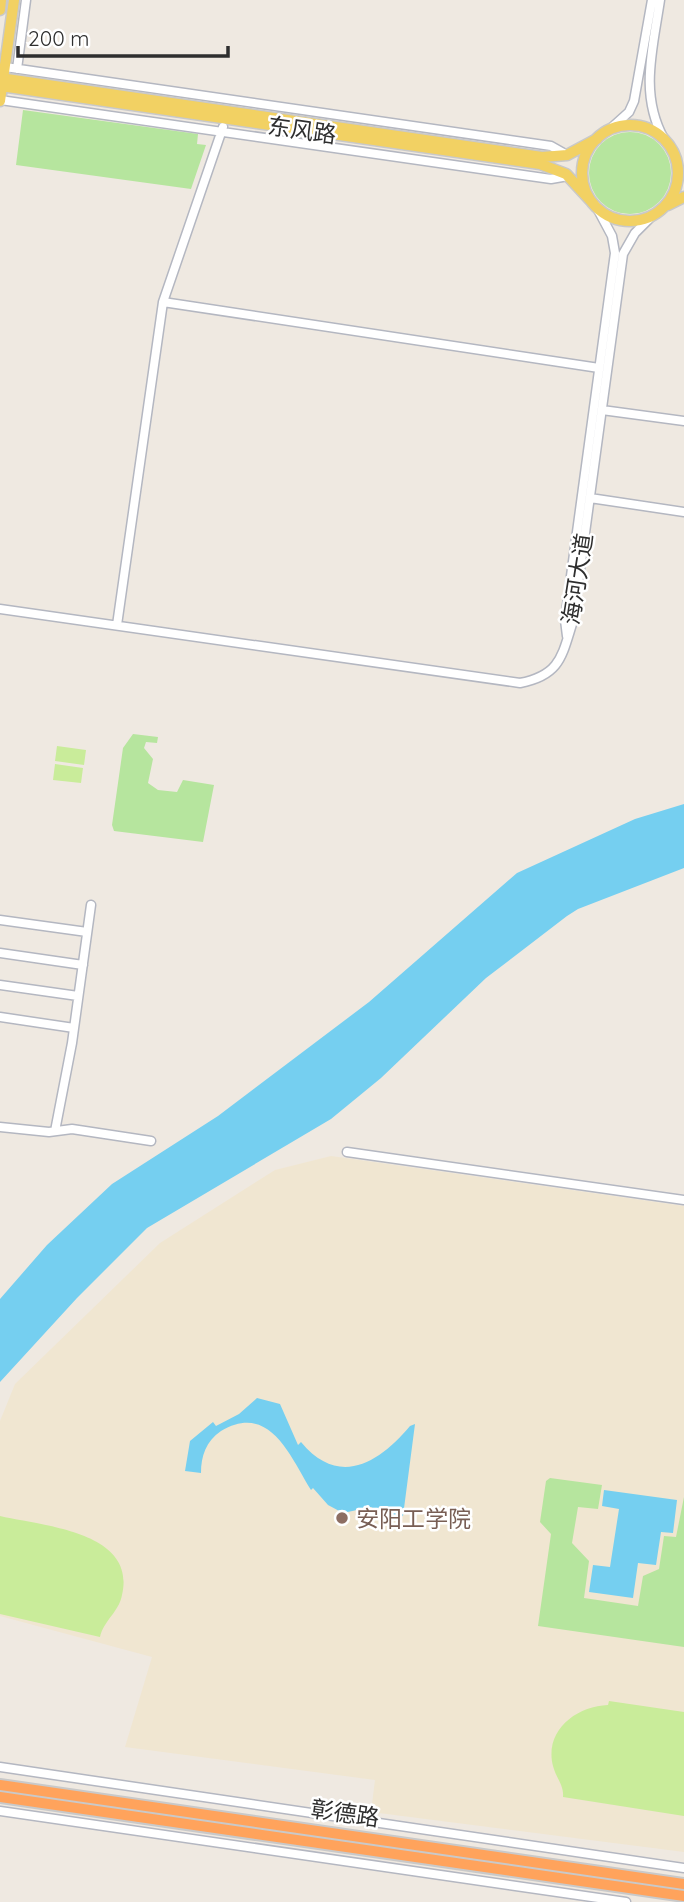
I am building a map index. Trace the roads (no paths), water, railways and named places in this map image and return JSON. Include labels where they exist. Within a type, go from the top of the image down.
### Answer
[{"type":"highway","name":"彰德路","points":[[0,1785],[684,1884]]},
{"type":"highway","name":"彰德路","points":[[0,1797],[684,1896]]},
{"type":"main road","points":[[0,10],[1,0]]},
{"type":"main road","points":[[0,100],[14,0]]},
{"type":"main road","name":"东风路","points":[[1,82],[224,124],[540,164],[568,176],[593,203]]},
{"type":"main road","name":"东风路","points":[[1,82],[542,157],[567,155],[597,139]]},
{"type":"main road","points":[[684,164],[664,139],[638,126],[609,130],[597,139],[583,165],[584,187],[593,203],[622,220],[637,221],[652,216],[684,197]]},
{"type":"main road","points":[[664,207],[678,180],[673,151]]},
{"type":"street","points":[[16,69],[26,0]]},
{"type":"street","points":[[609,130],[629,112],[634,101],[652,0]]},
{"type":"street","points":[[660,0],[648,86],[654,121],[664,139]]},
{"type":"street","points":[[5,67],[551,146],[567,155]]},
{"type":"street","points":[[0,100],[224,124],[163,302],[117,625]]},
{"type":"street","name":"海河大道","points":[[567,639],[565,620],[615,253],[612,236],[593,203]]},
{"type":"street","name":"海河大道","points":[[567,639],[573,621],[623,254],[635,233],[652,216]]},
{"type":"street","points":[[163,302],[599,368]]},
{"type":"street","points":[[602,410],[684,422]]},
{"type":"street","points":[[590,498],[684,512]]},
{"type":"street","points":[[0,609],[520,683],[551,670],[564,653],[567,639]]},
{"type":"street","points":[[55,1131],[74,1028],[91,905]]},
{"type":"street","points":[[0,920],[87,932]]},
{"type":"street","points":[[0,953],[83,965]]},
{"type":"street","points":[[0,985],[78,996]]},
{"type":"street","points":[[0,1017],[74,1028]]},
{"type":"street","points":[[0,1127],[55,1131],[72,1129],[151,1141]]},
{"type":"street","points":[[347,1152],[684,1200]]},
{"type":"street","points":[[0,1768],[684,1868]]},
{"type":"street","points":[[0,1811],[626,1902]]},
{"type":"water","points":[[684,804],[684,868],[578,909],[567,916],[486,978],[381,1078],[331,1119],[147,1228],[77,1298],[0,1382],[0,1299],[47,1245],[112,1184],[218,1116],[369,1002],[517,873],[635,819]]},
{"type":"water","points":[[257,1398],[280,1404],[298,1445],[301,1442],[315,1456],[330,1464],[344,1467],[372,1459],[415,1424],[403,1516],[387,1518],[371,1507],[343,1513],[328,1505],[313,1488],[311,1490],[276,1437],[253,1423],[238,1424],[221,1431],[205,1449],[201,1473],[185,1471],[190,1441],[213,1422],[216,1426],[239,1414]]},
{"type":"water","points":[[604,1490],[677,1500],[673,1533],[661,1532],[656,1565],[638,1563],[633,1598],[589,1592],[593,1565],[610,1567],[619,1509],[602,1506]]},
{"type":"place","name":"安阳工学院","points":[[342,1518]]}]
